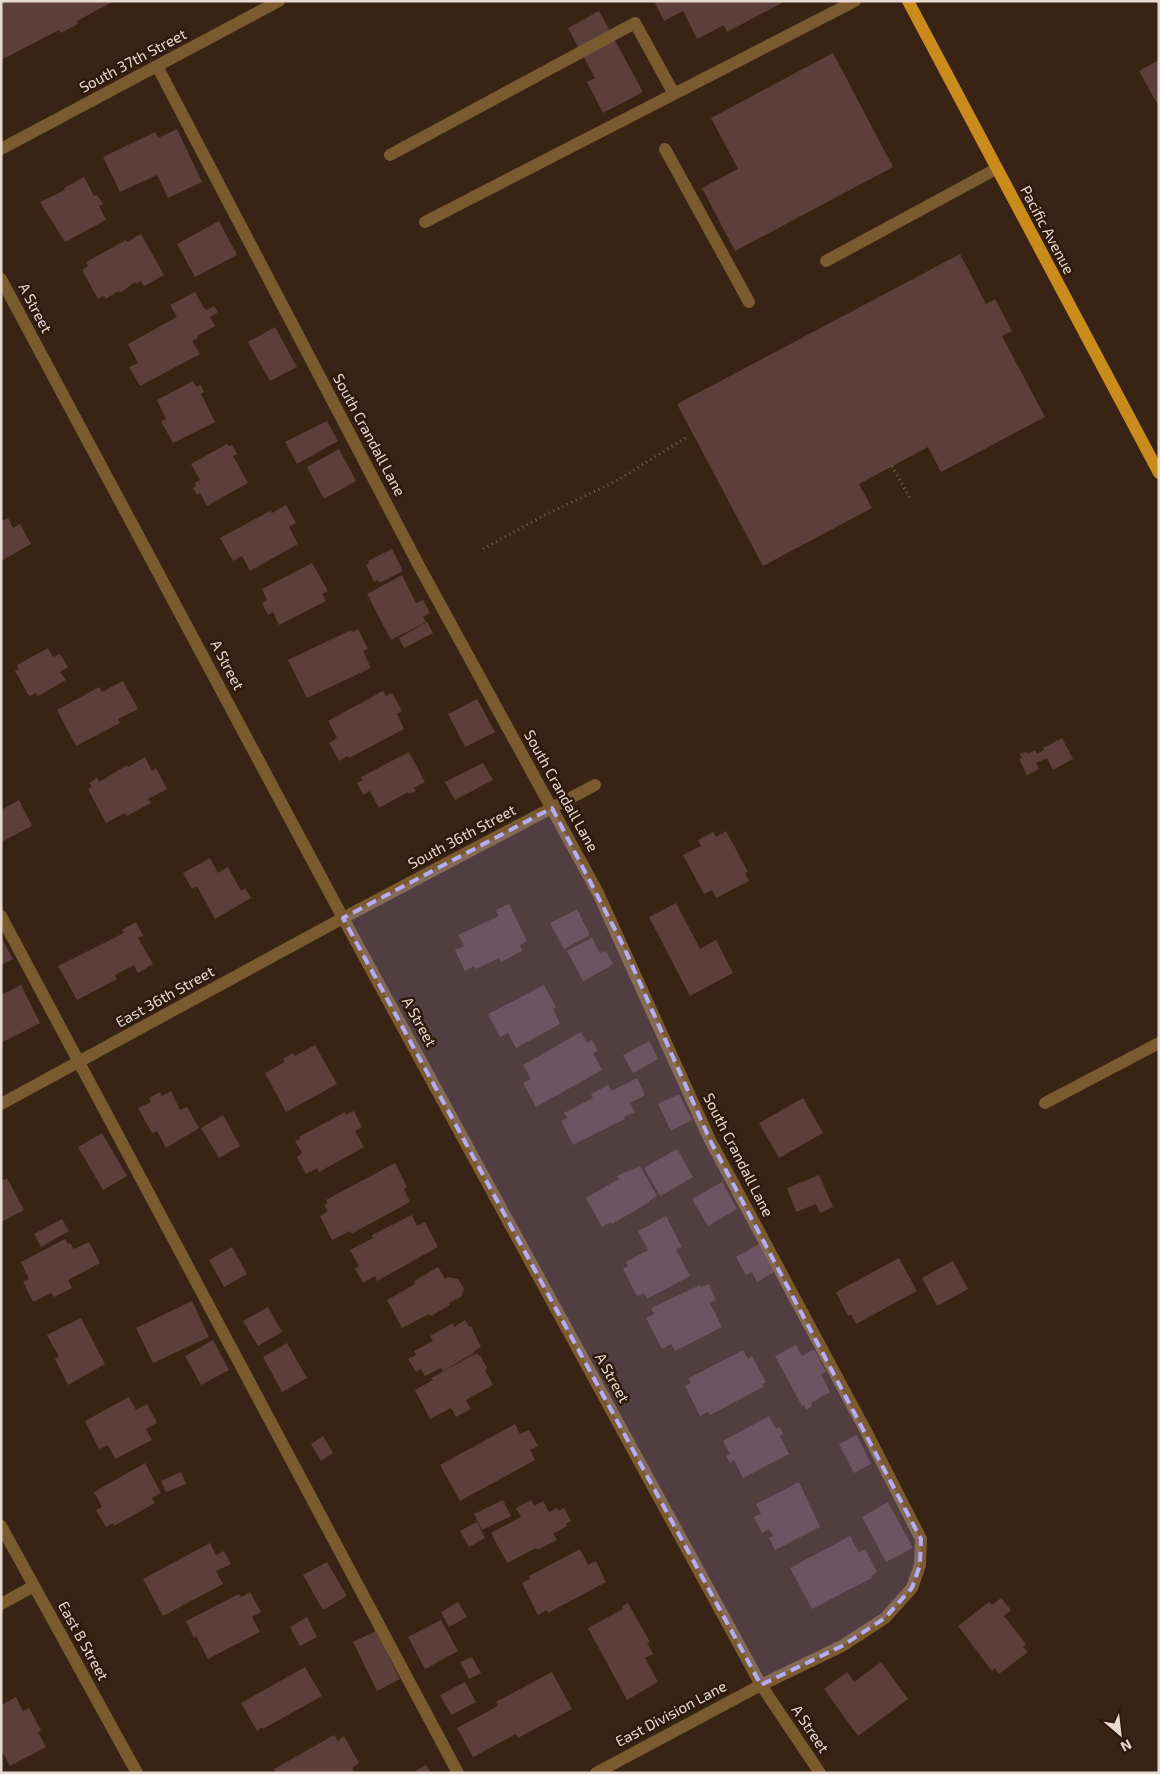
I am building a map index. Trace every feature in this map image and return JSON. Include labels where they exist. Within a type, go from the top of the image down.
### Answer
[{"type":"main road","name":"Pacific Avenue","points":[[908,1],[1159,473]]},
{"type":"street","name":"South 37th Street","points":[[1,149],[279,1]]},
{"type":"street","points":[[425,222],[856,1]]},
{"type":"street","points":[[390,155],[635,23],[674,94]]},
{"type":"street","name":"South Crandall Lane","points":[[157,66],[418,564],[598,893],[710,1140],[868,1433],[921,1539]]},
{"type":"street","points":[[665,149],[749,302]]},
{"type":"street","points":[[826,261],[996,169]]},
{"type":"street","name":"A Street","points":[[1,279],[343,918],[761,1685],[820,1773]]},
{"type":"street","name":"South 36th Street","points":[[343,918],[595,785]]},
{"type":"street","points":[[1,916],[458,1773]]},
{"type":"street","name":"East 36th Street","points":[[1,1104],[343,918]]},
{"type":"street","points":[[1045,1104],[1159,1043]]},
{"type":"street","name":"East B Street","points":[[1,1526],[137,1773]]},
{"type":"street","name":"East Division Lane","points":[[596,1773],[761,1685],[842,1646],[885,1618],[912,1588],[920,1565],[921,1539]]},
{"type":"street","points":[[1,1604],[34,1586]]},
{"type":"path","points":[[483,549],[545,515],[618,480],[687,437]]},
{"type":"path","points":[[892,466],[911,500]]},
{"type":"highlighted area","points":[[552,808],[623,945],[710,1140],[921,1539],[920,1565],[912,1588],[885,1618],[842,1646],[761,1685],[343,918]]},
{"type":"building","points":[[1,1],[114,1],[77,21],[78,24],[61,33],[59,30],[1,60]]},
{"type":"building","points":[[654,1],[781,1],[782,3],[727,32],[724,25],[697,39],[683,11],[664,21]]},
{"type":"building","points":[[599,11],[643,92],[603,113],[587,82],[595,78],[568,28]]},
{"type":"building","points":[[833,53],[893,167],[735,251],[702,188],[738,169],[711,118]]},
{"type":"building","points":[[1159,60],[1159,107],[1139,71]]},
{"type":"building","points":[[177,129],[202,182],[168,198],[157,175],[120,192],[103,157],[155,132],[158,138]]},
{"type":"building","points":[[84,177],[94,196],[97,195],[103,204],[99,206],[106,220],[65,242],[40,202],[65,190],[64,188]]},
{"type":"building","points":[[219,221],[237,255],[195,277],[177,244]]},
{"type":"building","points":[[141,234],[164,275],[144,286],[141,281],[136,284],[135,282],[120,293],[119,291],[105,299],[104,296],[98,299],[82,270],[88,266],[86,262]]},
{"type":"building","points":[[960,254],[986,304],[995,299],[1012,331],[1002,336],[1045,417],[941,472],[928,447],[859,484],[872,508],[763,566],[677,404]]},
{"type":"building","points":[[195,292],[204,308],[207,310],[214,306],[218,312],[210,317],[215,326],[192,341],[200,354],[140,386],[129,367],[138,363],[128,344],[177,317],[170,305]]},
{"type":"building","points":[[275,327],[297,367],[270,381],[248,342]]},
{"type":"building","points":[[193,381],[196,387],[201,385],[204,392],[201,394],[215,422],[173,443],[161,421],[166,419],[157,400]]},
{"type":"building","points":[[327,421],[338,441],[297,464],[285,442]]},
{"type":"building","points":[[227,444],[229,446],[232,445],[237,454],[233,456],[248,483],[207,506],[200,493],[197,495],[193,488],[196,486],[195,483],[200,480],[191,464]]},
{"type":"building","points":[[339,449],[356,481],[324,499],[307,467]]},
{"type":"building","points":[[286,505],[296,523],[289,527],[298,544],[250,571],[242,556],[233,561],[220,538],[270,511],[272,513]]},
{"type":"building","points":[[8,518],[13,528],[20,524],[31,544],[1,561],[1,521]]},
{"type":"building","points":[[392,549],[403,571],[379,583],[378,580],[374,582],[366,565],[369,563],[368,561]]},
{"type":"building","points":[[312,563],[328,591],[322,594],[326,601],[279,625],[273,612],[268,615],[262,603],[267,600],[262,589]]},
{"type":"building","points":[[402,575],[416,603],[423,600],[430,613],[423,617],[426,622],[391,640],[367,594]]},
{"type":"building","points":[[427,622],[433,633],[404,648],[399,638]]},
{"type":"building","points":[[358,629],[368,649],[363,651],[371,668],[307,698],[288,660],[351,630],[352,632]]},
{"type":"building","points":[[48,648],[53,657],[60,654],[68,667],[60,672],[66,680],[38,696],[36,693],[29,696],[15,671],[19,669],[17,665]]},
{"type":"building","points":[[123,681],[138,709],[118,719],[120,723],[76,746],[57,710],[99,687],[102,692]]},
{"type":"building","points":[[383,691],[386,696],[392,693],[402,711],[397,714],[404,729],[349,758],[348,756],[339,761],[329,743],[337,738],[328,721]]},
{"type":"building","points":[[477,699],[495,732],[465,747],[448,714]]},
{"type":"building","points":[[1062,738],[1073,759],[1053,770],[1047,758],[1036,763],[1039,769],[1027,775],[1019,759],[1022,758],[1020,754],[1026,752],[1028,754],[1035,750],[1037,754],[1044,750],[1043,748]]},
{"type":"building","points":[[409,752],[425,782],[414,788],[416,791],[409,794],[408,792],[379,808],[370,791],[363,795],[357,783],[362,780],[361,777]]},
{"type":"building","points":[[145,757],[152,771],[156,768],[167,789],[148,799],[151,803],[127,816],[125,813],[106,823],[88,789],[92,787],[89,783],[97,778],[99,782],[127,765],[128,767]]},
{"type":"building","points":[[483,763],[493,780],[455,800],[445,782]]},
{"type":"building","points":[[19,800],[32,826],[1,842],[1,810]]},
{"type":"building","points":[[726,831],[748,872],[745,873],[749,881],[716,898],[712,890],[704,894],[683,855],[701,846],[698,840],[713,832],[716,837]]},
{"type":"building","points":[[210,858],[218,873],[228,867],[241,891],[245,888],[251,898],[215,919],[197,886],[192,889],[183,873]]},
{"type":"building","points":[[676,903],[700,949],[716,940],[733,973],[690,996],[649,917]]},
{"type":"building","points":[[509,904],[527,941],[520,945],[522,951],[501,962],[499,958],[476,969],[474,966],[465,971],[455,950],[464,946],[458,935],[499,916],[496,910]]},
{"type":"building","points":[[577,909],[590,935],[564,949],[550,923]]},
{"type":"building","points":[[136,922],[143,936],[138,938],[153,964],[138,973],[134,965],[115,975],[117,979],[77,1000],[58,966],[124,933],[122,930]]},
{"type":"building","points":[[1,937],[13,959],[1,965]]},
{"type":"building","points":[[592,938],[600,953],[606,951],[613,964],[583,981],[567,951]]},
{"type":"building","points":[[21,985],[40,1023],[1,1043],[1,995]]},
{"type":"building","points":[[544,985],[556,1007],[553,1009],[560,1024],[516,1048],[508,1033],[500,1037],[488,1014]]},
{"type":"building","points":[[581,1032],[587,1043],[592,1040],[598,1051],[593,1053],[602,1070],[536,1107],[523,1083],[531,1079],[523,1065]]},
{"type":"building","points":[[649,1041],[658,1059],[633,1073],[623,1055]]},
{"type":"building","points":[[315,1045],[337,1084],[286,1112],[265,1073],[285,1062],[283,1059],[293,1053],[295,1056]]},
{"type":"building","points":[[637,1078],[645,1095],[630,1103],[635,1112],[573,1145],[561,1121],[567,1118],[564,1113],[593,1098],[591,1094],[608,1085],[611,1091]]},
{"type":"building","points":[[171,1091],[180,1110],[187,1107],[199,1128],[166,1148],[157,1131],[152,1133],[138,1108],[151,1102],[149,1098],[160,1092],[162,1096]]},
{"type":"building","points":[[679,1094],[692,1120],[671,1131],[658,1104]]},
{"type":"building","points":[[803,1098],[823,1133],[779,1158],[759,1123]]},
{"type":"building","points":[[354,1111],[362,1127],[355,1131],[364,1147],[319,1172],[317,1168],[306,1174],[297,1157],[302,1153],[295,1141],[345,1112],[346,1115]]},
{"type":"building","points":[[223,1115],[240,1146],[219,1158],[201,1128]]},
{"type":"building","points":[[102,1133],[127,1176],[103,1190],[78,1147]]},
{"type":"building","points":[[677,1149],[693,1177],[660,1196],[644,1168]]},
{"type":"building","points":[[395,1163],[407,1187],[404,1189],[410,1202],[351,1234],[350,1231],[332,1240],[320,1216],[328,1211],[324,1205],[328,1203],[326,1200]]},
{"type":"building","points":[[640,1166],[657,1196],[612,1224],[611,1222],[602,1227],[586,1198],[619,1179],[617,1176]]},
{"type":"building","points":[[819,1175],[833,1207],[820,1213],[816,1204],[796,1212],[787,1188]]},
{"type":"building","points":[[7,1178],[24,1210],[1,1222],[1,1181]]},
{"type":"building","points":[[722,1182],[737,1209],[708,1226],[692,1199]]},
{"type":"building","points":[[412,1215],[417,1226],[425,1222],[438,1247],[377,1281],[375,1276],[363,1283],[355,1269],[359,1266],[350,1250],[373,1238],[372,1235]]},
{"type":"building","points":[[666,1216],[682,1247],[676,1249],[690,1276],[647,1299],[644,1293],[637,1296],[623,1269],[628,1266],[626,1262],[648,1250],[638,1231]]},
{"type":"building","points":[[62,1219],[69,1231],[41,1247],[34,1234]]},
{"type":"building","points":[[65,1239],[74,1249],[89,1242],[100,1263],[68,1280],[72,1288],[54,1297],[51,1293],[33,1302],[23,1282],[29,1279],[21,1262]]},
{"type":"building","points":[[759,1244],[774,1272],[757,1282],[752,1272],[746,1275],[736,1257]]},
{"type":"building","points":[[232,1247],[247,1274],[224,1287],[209,1260]]},
{"type":"building","points":[[899,1258],[917,1291],[856,1324],[851,1314],[848,1316],[836,1292]]},
{"type":"building","points":[[953,1261],[968,1289],[937,1306],[922,1278]]},
{"type":"building","points":[[438,1267],[445,1279],[448,1277],[458,1279],[464,1289],[461,1297],[431,1316],[429,1314],[402,1328],[387,1300],[415,1284],[414,1281]]},
{"type":"building","points":[[709,1284],[716,1300],[710,1303],[722,1327],[675,1351],[671,1344],[662,1349],[646,1318],[654,1314],[651,1308],[700,1285],[701,1287]]},
{"type":"building","points":[[192,1301],[209,1337],[153,1363],[136,1328]]},
{"type":"building","points":[[268,1307],[282,1332],[258,1346],[243,1321]]},
{"type":"building","points":[[81,1318],[105,1364],[68,1385],[55,1359],[59,1357],[47,1335]]},
{"type":"building","points":[[465,1320],[469,1327],[471,1326],[481,1347],[443,1371],[441,1368],[425,1376],[421,1369],[416,1372],[408,1359],[416,1355],[414,1351],[433,1341],[430,1336],[453,1323],[454,1327]]},
{"type":"building","points":[[213,1340],[229,1370],[201,1385],[185,1356]]},
{"type":"building","points":[[287,1343],[307,1378],[282,1392],[263,1357]]},
{"type":"building","points":[[796,1345],[802,1356],[814,1349],[826,1372],[821,1374],[830,1392],[811,1403],[812,1406],[806,1410],[775,1356]]},
{"type":"building","points":[[743,1350],[748,1359],[752,1356],[766,1382],[762,1384],[763,1387],[710,1415],[708,1412],[700,1416],[685,1386],[691,1383],[689,1378]]},
{"type":"building","points":[[477,1353],[487,1368],[485,1370],[493,1385],[466,1400],[471,1409],[456,1417],[451,1408],[430,1419],[415,1390],[433,1380],[431,1378]]},
{"type":"building","points":[[129,1397],[136,1410],[147,1404],[157,1423],[146,1429],[152,1440],[115,1459],[108,1445],[99,1449],[85,1421]]},
{"type":"building","points":[[769,1416],[776,1429],[780,1427],[783,1434],[780,1436],[789,1454],[743,1478],[734,1460],[730,1463],[726,1456],[730,1454],[723,1441]]},
{"type":"building","points":[[515,1424],[520,1434],[529,1430],[538,1446],[530,1450],[535,1460],[460,1501],[440,1465]]},
{"type":"building","points":[[857,1435],[871,1464],[854,1473],[839,1444]]},
{"type":"building","points":[[323,1436],[333,1453],[321,1461],[311,1444]]},
{"type":"building","points":[[145,1463],[161,1493],[152,1498],[155,1503],[114,1526],[113,1523],[106,1527],[96,1510],[102,1507],[94,1492]]},
{"type":"building","points":[[181,1472],[186,1484],[166,1492],[161,1481]]},
{"type":"building","points":[[799,1482],[820,1527],[775,1550],[769,1538],[773,1536],[769,1529],[762,1533],[754,1517],[761,1514],[756,1504]]},
{"type":"building","points":[[503,1500],[511,1516],[482,1530],[474,1514]]},
{"type":"building","points":[[531,1500],[534,1506],[543,1501],[549,1512],[557,1508],[559,1511],[564,1508],[571,1521],[566,1524],[567,1526],[553,1534],[557,1540],[537,1550],[536,1548],[507,1563],[491,1533],[521,1517],[516,1508]]},
{"type":"building","points":[[888,1502],[913,1548],[886,1562],[862,1517]]},
{"type":"building","points":[[477,1522],[485,1538],[469,1547],[460,1531]]},
{"type":"building","points":[[850,1536],[859,1553],[865,1549],[877,1572],[871,1576],[872,1578],[812,1609],[790,1568]]},
{"type":"building","points":[[210,1543],[216,1555],[224,1551],[231,1564],[216,1571],[223,1584],[163,1616],[143,1579]]},
{"type":"building","points":[[580,1549],[588,1565],[596,1561],[606,1582],[548,1613],[547,1610],[538,1615],[522,1583],[530,1579],[529,1576]]},
{"type":"building","points":[[327,1562],[347,1596],[323,1610],[303,1575]]},
{"type":"building","points":[[250,1592],[261,1612],[252,1617],[260,1632],[208,1659],[196,1636],[194,1638],[186,1621],[239,1594],[241,1597]]},
{"type":"building","points":[[1001,1598],[1011,1610],[1004,1616],[1026,1644],[1023,1647],[1028,1652],[999,1674],[995,1668],[992,1671],[958,1626],[989,1602],[992,1605]]},
{"type":"building","points":[[458,1602],[467,1617],[449,1627],[441,1612]]},
{"type":"building","points":[[628,1603],[650,1642],[647,1643],[653,1654],[645,1658],[658,1682],[627,1700],[588,1628],[623,1609],[622,1606]]},
{"type":"building","points":[[307,1617],[317,1637],[300,1646],[290,1627]]},
{"type":"building","points":[[441,1620],[458,1651],[425,1669],[408,1637]]},
{"type":"building","points":[[376,1631],[400,1679],[377,1691],[353,1642]]},
{"type":"building","points":[[472,1657],[481,1673],[469,1679],[460,1662]]},
{"type":"building","points":[[881,1662],[908,1699],[858,1736],[824,1689],[847,1672],[854,1682]]},
{"type":"building","points":[[305,1667],[322,1696],[257,1731],[241,1703]]},
{"type":"building","points":[[552,1672],[572,1709],[518,1738],[516,1734],[473,1757],[457,1728],[498,1706],[496,1702]]},
{"type":"building","points":[[465,1682],[476,1702],[451,1715],[440,1695]]},
{"type":"building","points":[[16,1697],[23,1711],[29,1708],[41,1730],[38,1732],[46,1747],[10,1766],[3,1753],[1,1754],[1,1705]]},
{"type":"building","points":[[334,1735],[338,1741],[344,1736],[359,1763],[352,1768],[354,1773],[276,1773],[274,1769]]},
{"type":"building","points":[[426,1765],[431,1773],[412,1773]]}]
